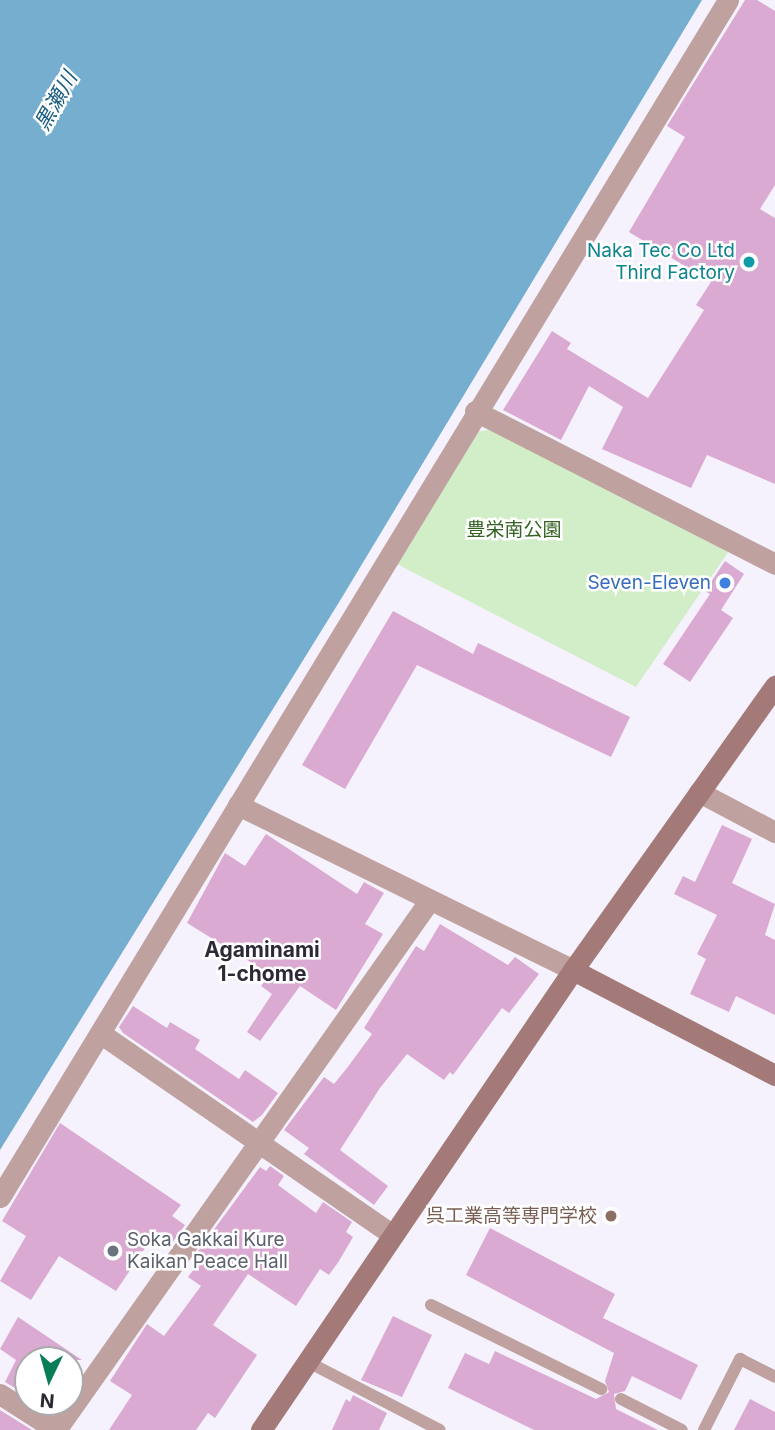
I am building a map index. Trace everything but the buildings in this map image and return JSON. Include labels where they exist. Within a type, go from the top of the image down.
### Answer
[{"type":"street","points":[[0,1197],[475,411],[728,0]]},
{"type":"street","points":[[475,411],[775,564]]},
{"type":"street","points":[[261,1430],[573,970],[775,685]]},
{"type":"street","points":[[699,792],[775,832]]},
{"type":"street","points":[[238,805],[573,970],[775,1075]]},
{"type":"street","points":[[0,1394],[57,1430],[429,901]]},
{"type":"street","points":[[100,1033],[393,1235]]},
{"type":"lane","points":[[431,1305],[601,1389]]},
{"type":"lane","points":[[704,1430],[740,1359],[775,1377]]},
{"type":"lane","points":[[308,1362],[440,1430]]},
{"type":"lane","points":[[621,1399],[682,1430]]},
{"type":"green space","name":"豊栄南公園","points":[[499,428],[729,551],[636,687],[391,561],[471,433]]},
{"type":"water","name":"黒瀬川","points":[[0,0],[702,0],[341,599],[0,1150]]},
{"type":"place","name":"Naka Tec Co Ltd Third Factory","points":[[749,262]]},
{"type":"place","name":"Seven-Eleven","points":[[725,583]]},
{"type":"place","name":"呉工業高等専門学校","points":[[611,1216]]},
{"type":"place","name":"Soka Gakkai Kure Kaikan Peace Hall","points":[[113,1251]]},
{"type":"district","name":"Agaminami 1-chome","points":[[262,962]]}]
